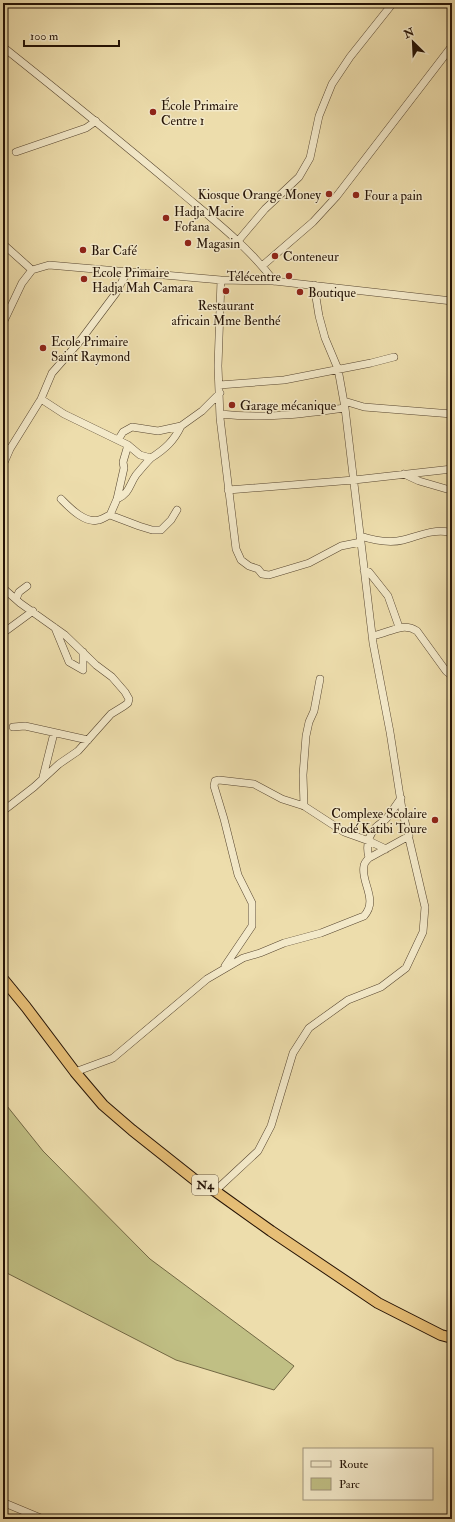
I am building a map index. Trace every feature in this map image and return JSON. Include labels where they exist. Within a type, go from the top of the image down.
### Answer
[{"type":"highway","name":"N4","points":[[3,979],[75,1072],[103,1105],[132,1130],[195,1180],[215,1191],[271,1231],[378,1303],[441,1335],[452,1338]]},
{"type":"street","points":[[238,241],[265,209],[299,177],[310,158],[319,116],[332,84],[350,57],[393,3]]},
{"type":"street","points":[[262,266],[313,222],[336,197],[452,46]]},
{"type":"street","points":[[3,47],[96,121],[238,241],[274,281]]},
{"type":"street","points":[[16,152],[86,128],[96,121]]},
{"type":"street","points":[[3,244],[32,270]]},
{"type":"street","points":[[3,323],[22,283],[32,270],[48,264],[221,280],[274,281],[452,301]]},
{"type":"street","points":[[3,464],[7,448],[41,399],[52,373],[80,341],[116,293],[127,272]]},
{"type":"street","points":[[221,280],[218,359],[220,414],[236,549],[241,560],[262,574],[270,575],[309,563],[341,546],[361,539],[402,541],[419,534],[440,530],[449,532],[452,538]]},
{"type":"street","points":[[215,1191],[258,1151],[271,1126],[293,1053],[309,1028],[348,1000],[381,987],[406,968],[423,932],[425,907],[401,798],[372,636],[345,405],[338,369],[325,338],[319,316],[314,285]]},
{"type":"street","points":[[219,385],[284,380],[394,357]]},
{"type":"street","points":[[118,440],[123,432],[132,427],[158,431],[181,426],[202,411],[220,393]]},
{"type":"street","points":[[41,399],[64,414],[128,445],[140,455],[151,458]]},
{"type":"street","points":[[220,414],[260,417],[345,405],[452,414]]},
{"type":"street","points":[[117,500],[122,497],[131,487],[135,476],[151,458],[164,450],[176,437],[181,426]]},
{"type":"street","points":[[61,499],[82,517],[97,521],[110,515],[117,500],[124,468],[123,462],[128,445]]},
{"type":"street","points":[[228,490],[354,480],[452,469]]},
{"type":"street","points":[[404,474],[434,486],[450,490],[452,488]]},
{"type":"street","points":[[110,515],[152,530],[161,530],[171,520],[177,510]]},
{"type":"street","points":[[364,570],[369,572],[388,596],[399,627]]},
{"type":"street","points":[[16,599],[19,592],[27,586]]},
{"type":"street","points":[[3,588],[65,635],[96,665],[112,677],[129,699],[128,703],[111,714],[78,751],[59,764],[24,795],[3,811]]},
{"type":"street","points":[[3,633],[33,611]]},
{"type":"street","points":[[372,636],[382,635],[399,627],[411,627],[417,630],[446,671],[452,676]]},
{"type":"street","points":[[55,628],[69,662],[83,670],[83,652]]},
{"type":"street","points":[[304,806],[303,775],[306,736],[309,722],[314,711],[320,679]]},
{"type":"street","points":[[13,727],[25,726],[88,740]]},
{"type":"street","points":[[43,778],[54,732]]},
{"type":"street","points":[[224,968],[252,926],[252,903],[238,875],[214,786],[215,781],[219,780],[254,784],[282,799],[304,806],[344,832],[386,849]]},
{"type":"street","points":[[369,858],[367,849],[369,841],[376,828],[386,819],[401,798]]},
{"type":"street","points":[[75,1072],[113,1058],[202,982],[224,968],[243,958],[284,943],[320,933],[364,916],[369,911],[370,904],[363,867],[369,858],[409,836]]},
{"type":"street","points":[[3,1504],[7,1504],[42,1519]]},
{"type":"green space","points":[[3,1101],[43,1151],[150,1259],[294,1366],[274,1390],[176,1360],[3,1271]]},
{"type":"place","name":"École Primaire Centre 1","points":[[153,112]]},
{"type":"place","name":"Kiosque Orange Money","points":[[329,194]]},
{"type":"place","name":"Four a pain","points":[[356,195]]},
{"type":"place","name":"Hadja Macire Fofana","points":[[166,218]]},
{"type":"place","name":"Magasin","points":[[188,243]]},
{"type":"place","name":"Bar Café","points":[[83,250]]},
{"type":"place","name":"Conteneur","points":[[275,256]]},
{"type":"place","name":"Télécentre","points":[[289,276]]},
{"type":"place","name":"Ecole Primaire Hadja Mah Camara","points":[[84,279]]},
{"type":"place","name":"Restaurant africain Mme Benthé","points":[[226,291]]},
{"type":"place","name":"Boutique","points":[[300,292]]},
{"type":"place","name":"Ecole Primaire Saint Raymond","points":[[43,348]]},
{"type":"place","name":"Garage mécanique","points":[[232,405]]},
{"type":"place","name":"Complexe Scolaire Fodé Katibi Toure","points":[[435,820]]}]
